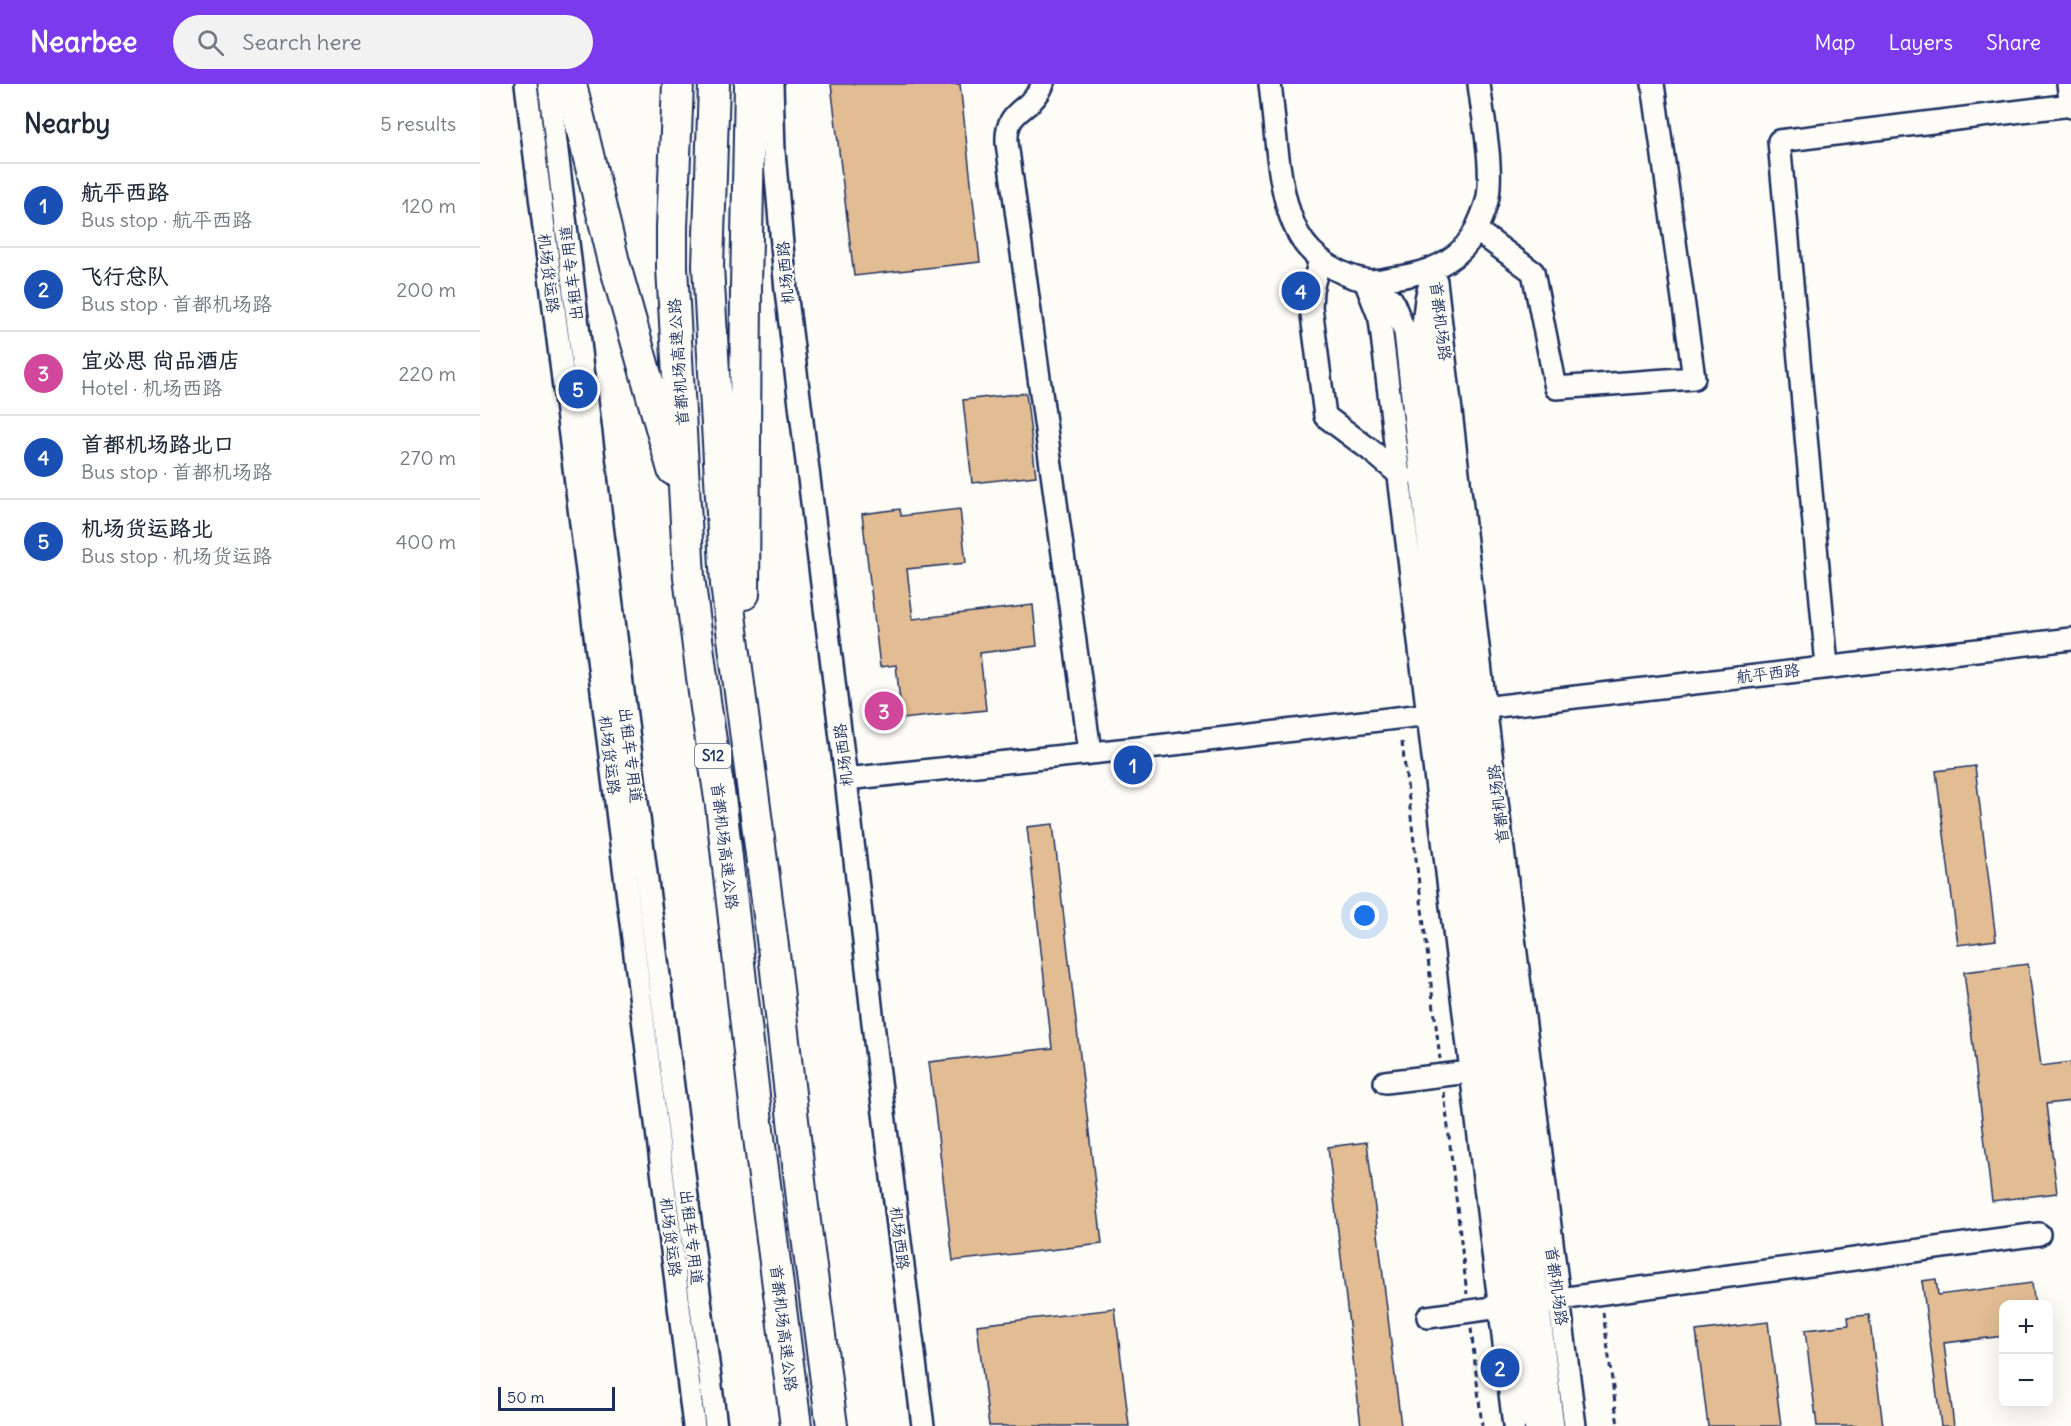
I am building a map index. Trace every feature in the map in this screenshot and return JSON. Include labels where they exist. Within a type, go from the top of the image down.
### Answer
[{"type":"highway","name":"首都机场高速公路","points":[[678,84],[672,267],[692,603],[721,805],[757,1122],[796,1426]]},
{"type":"highway","name":"首都机场高速公路","points":[[714,84],[708,266],[726,585],[832,1426]]},
{"type":"highway","points":[[741,699],[740,673],[745,603],[746,300],[750,84]]},
{"type":"highway","points":[[573,93],[614,262],[685,507]]},
{"type":"street","name":"机场货运路","points":[[526,84],[694,1426]]},
{"type":"street","name":"出租车专用道","points":[[549,84],[601,518],[716,1426]]},
{"type":"street","name":"机场西路","points":[[772,84],[774,152],[786,291],[923,1426]]},
{"type":"street","points":[[1043,84],[1033,100],[1007,125],[1007,143],[1090,752]]},
{"type":"street","points":[[1270,84],[1287,211],[1300,237],[1320,259],[1341,272],[1365,280],[1414,275],[1434,268],[1449,261],[1464,247],[1476,230],[1488,198],[1488,164],[1479,84]]},
{"type":"street","points":[[1476,230],[1533,272],[1556,388],[1694,378],[1653,84]]},
{"type":"street","points":[[1827,666],[1779,141],[2071,106],[2068,84]]},
{"type":"street","points":[[1320,259],[1311,298],[1325,416],[1398,472],[1433,505],[1459,470]]},
{"type":"street","name":"首都机场路","points":[[1434,268],[1459,470],[1454,922],[1491,1069],[1512,1165],[1519,1304],[1535,1426]]},
{"type":"street","name":"首都机场路","points":[[1433,505],[1422,333],[1426,299],[1434,268]]},
{"type":"street","name":"首都机场路","points":[[1365,280],[1380,319],[1398,472],[1457,710],[1512,916],[1575,1426]]},
{"type":"street","name":"首都机场路","points":[[1365,280],[1392,300],[1405,332],[1433,505],[1479,896],[1491,1069],[1479,1140],[1519,1304],[1553,1426]]},
{"type":"street","name":"航平西路","points":[[846,779],[2071,639]]},
{"type":"street","points":[[1454,922],[1479,896],[1512,916]]},
{"type":"street","points":[[1385,1082],[1491,1069]]},
{"type":"street","points":[[1479,1140],[1512,1165],[1538,1132]]},
{"type":"street","points":[[1428,1317],[2040,1234]]},
{"type":"street","name":"首都机场路","points":[[1514,1426],[1519,1304]]},
{"type":"path","points":[[1602,1307],[1618,1426]]},
{"type":"building","points":[[831,84],[960,84],[980,262],[854,276]]},
{"type":"building","points":[[1026,393],[1036,476],[972,483],[963,400]]},
{"type":"building","points":[[900,509],[901,516],[960,509],[966,563],[907,569],[913,619],[1033,605],[1037,646],[980,653],[986,710],[902,719],[896,665],[880,667],[862,514]]},
{"type":"building","points":[[1975,766],[1996,940],[1958,945],[1936,771]]},
{"type":"building","points":[[1053,824],[1102,1244],[953,1261],[929,1062],[1052,1048],[1027,827]]},
{"type":"building","points":[[2028,964],[2041,1066],[2071,1062],[2071,1101],[2046,1104],[2057,1193],[1992,1201],[1964,972]]},
{"type":"building","points":[[1367,1142],[1401,1426],[1361,1426],[1328,1147]]},
{"type":"building","points":[[1936,1279],[1938,1295],[2032,1283],[2034,1300],[1999,1300],[1999,1337],[1944,1343],[1954,1426],[1941,1426],[1922,1281]]},
{"type":"building","points":[[1115,1309],[1129,1426],[989,1426],[977,1325]]},
{"type":"building","points":[[1869,1315],[1883,1426],[1817,1426],[1805,1330],[1849,1325],[1848,1317]]},
{"type":"building","points":[[1768,1322],[1781,1426],[1708,1426],[1696,1331]]},
{"type":"place","name":"首都机场路北口","points":[[1301,291]]},
{"type":"place","name":"机场货运路北","points":[[578,389]]},
{"type":"place","name":"宜必思 尚品酒店","points":[[884,711]]},
{"type":"place","name":"航平西路","points":[[1133,765]]},
{"type":"place","name":"飞行总队","points":[[1500,1368]]}]
